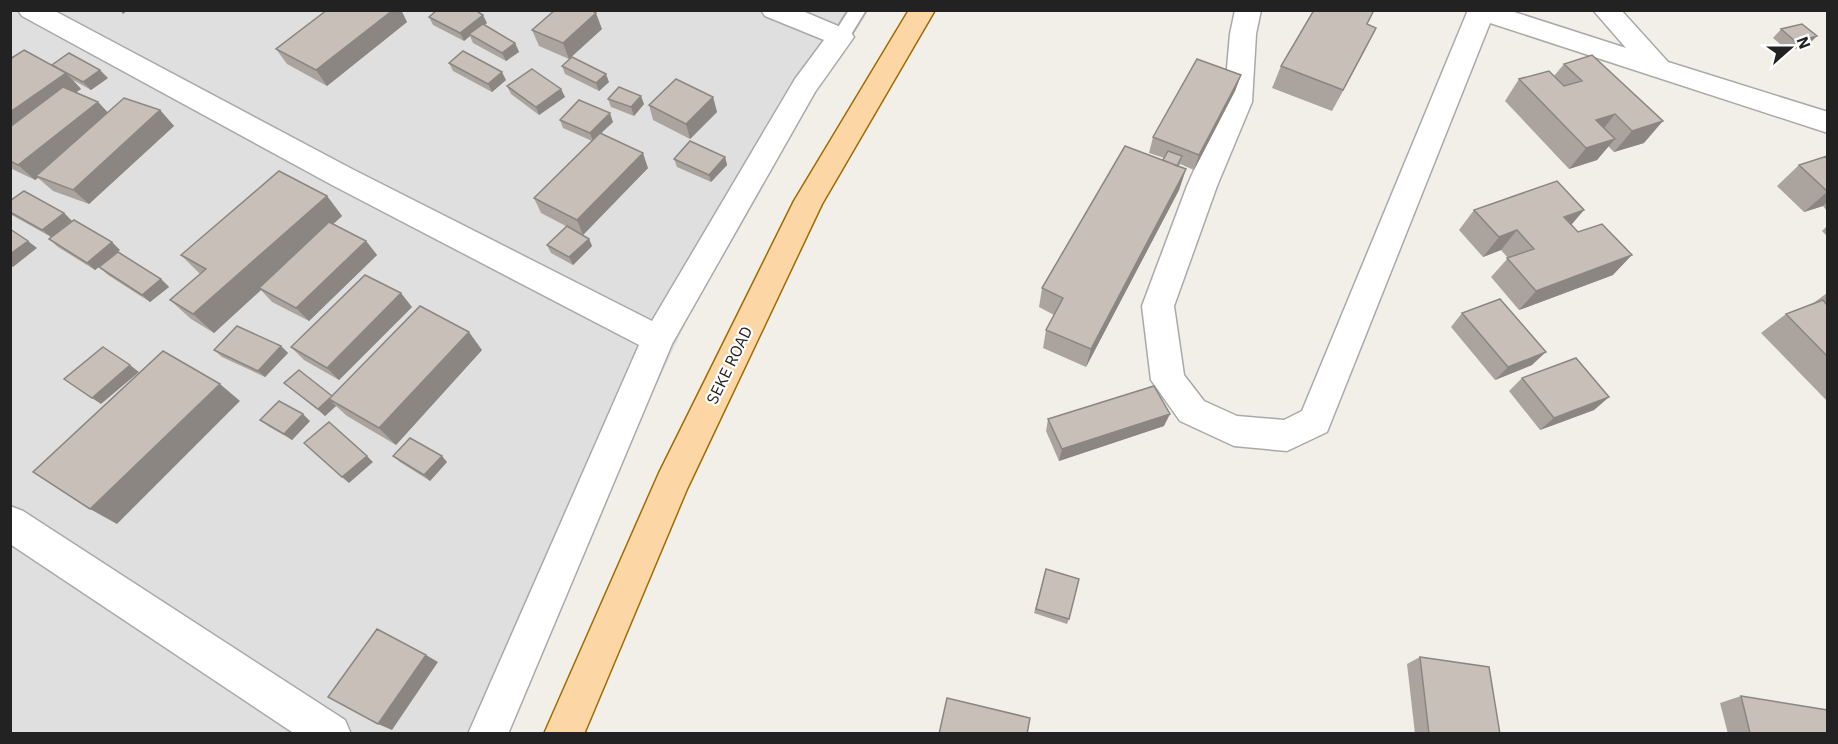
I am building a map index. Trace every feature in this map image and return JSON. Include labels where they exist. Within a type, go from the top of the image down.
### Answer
[{"type":"main road","name":"SEKE ROAD","points":[[564,734],[671,484],[804,212],[922,10]]},
{"type":"street","points":[[31,10],[342,177],[658,339]]},
{"type":"street","points":[[488,734],[658,339],[805,86],[849,24],[774,10]]},
{"type":"street","points":[[1248,10],[1243,34],[1238,102],[1202,186],[1158,306],[1168,380],[1192,411],[1234,430],[1287,436],[1315,421],[1481,11],[1827,123]]},
{"type":"street","points":[[1606,10],[1659,69]]},
{"type":"street","points":[[10,523],[331,734]]},
{"type":"shaded area","points":[[10,11],[864,11],[755,175],[493,733],[11,733]]},
{"type":"building","points":[[327,10],[393,10],[316,70],[276,49]]},
{"type":"building","points":[[437,10],[475,10],[483,15],[460,33],[429,17]]},
{"type":"building","points":[[555,10],[591,10],[596,13],[563,43],[532,30]]},
{"type":"building","points":[[1314,10],[1374,10],[1367,24],[1376,28],[1343,90],[1281,66]]},
{"type":"building","points":[[483,24],[515,43],[502,53],[469,34]]},
{"type":"building","points":[[1802,24],[1817,36],[1796,42],[1781,29]]},
{"type":"building","points":[[24,50],[66,73],[10,112],[10,59]]},
{"type":"building","points":[[463,51],[502,72],[488,84],[449,63]]},
{"type":"building","points":[[69,53],[100,70],[83,82],[52,65]]},
{"type":"building","points":[[1592,55],[1663,121],[1632,131],[1615,114],[1596,120],[1615,139],[1586,148],[1519,79],[1549,71],[1564,86],[1582,81],[1564,64]]},
{"type":"building","points":[[572,57],[606,74],[596,83],[562,66]]},
{"type":"building","points":[[1197,59],[1241,75],[1199,155],[1153,137]]},
{"type":"building","points":[[532,69],[561,89],[536,107],[507,86]]},
{"type":"building","points":[[676,79],[713,97],[686,124],[649,105]]},
{"type":"building","points":[[63,87],[98,102],[18,165],[10,161],[10,127]]},
{"type":"building","points":[[619,87],[641,96],[631,107],[608,99]]},
{"type":"building","points":[[124,98],[160,110],[73,190],[36,176]]},
{"type":"building","points":[[579,100],[610,113],[590,133],[560,120]]},
{"type":"building","points":[[600,133],[643,153],[577,220],[534,198]]},
{"type":"building","points":[[690,141],[725,157],[709,175],[674,159]]},
{"type":"building","points":[[1125,146],[1186,169],[1091,349],[1046,330],[1063,298],[1042,288]]},
{"type":"building","points":[[1168,151],[1182,156],[1177,166],[1163,160]]},
{"type":"building","points":[[1827,156],[1827,191],[1799,165]]},
{"type":"building","points":[[279,171],[327,196],[193,314],[170,300],[206,269],[181,255]]},
{"type":"building","points":[[1557,181],[1584,210],[1564,217],[1578,232],[1602,224],[1632,255],[1536,291],[1507,258],[1534,249],[1517,230],[1499,237],[1474,210]]},
{"type":"building","points":[[24,191],[64,213],[42,230],[10,212],[10,201]]},
{"type":"building","points":[[74,220],[112,242],[87,263],[49,239]]},
{"type":"building","points":[[329,222],[366,241],[296,308],[259,288]]},
{"type":"building","points":[[567,226],[589,239],[569,257],[547,245]]},
{"type":"building","points":[[10,229],[28,241],[10,254]]},
{"type":"building","points":[[118,252],[161,279],[142,295],[99,267]]},
{"type":"building","points":[[365,275],[401,293],[327,368],[291,347]]},
{"type":"building","points":[[1500,299],[1546,352],[1508,367],[1462,313]]},
{"type":"building","points":[[1823,300],[1827,305],[1827,356],[1786,314]]},
{"type":"building","points":[[420,306],[469,332],[379,428],[329,399]]},
{"type":"building","points":[[237,326],[281,346],[258,371],[214,350]]},
{"type":"building","points":[[103,347],[130,365],[92,398],[64,379]]},
{"type":"building","points":[[163,351],[220,384],[90,509],[33,472]]},
{"type":"building","points":[[1576,358],[1609,397],[1554,418],[1522,378]]},
{"type":"building","points":[[299,370],[332,396],[318,409],[284,383]]},
{"type":"building","points":[[1154,386],[1170,414],[1062,449],[1048,419]]},
{"type":"building","points":[[279,401],[303,414],[284,434],[260,420]]},
{"type":"building","points":[[329,422],[367,456],[342,477],[304,443]]},
{"type":"building","points":[[410,438],[442,456],[424,475],[393,456]]},
{"type":"building","points":[[1046,569],[1079,579],[1069,619],[1036,609]]},
{"type":"building","points":[[377,629],[426,655],[378,724],[328,697]]},
{"type":"building","points":[[1420,657],[1489,667],[1500,734],[1429,734]]},
{"type":"building","points":[[1741,696],[1827,710],[1827,734],[1750,733]]},
{"type":"building","points":[[947,698],[1030,718],[1027,734],[939,734]]}]
